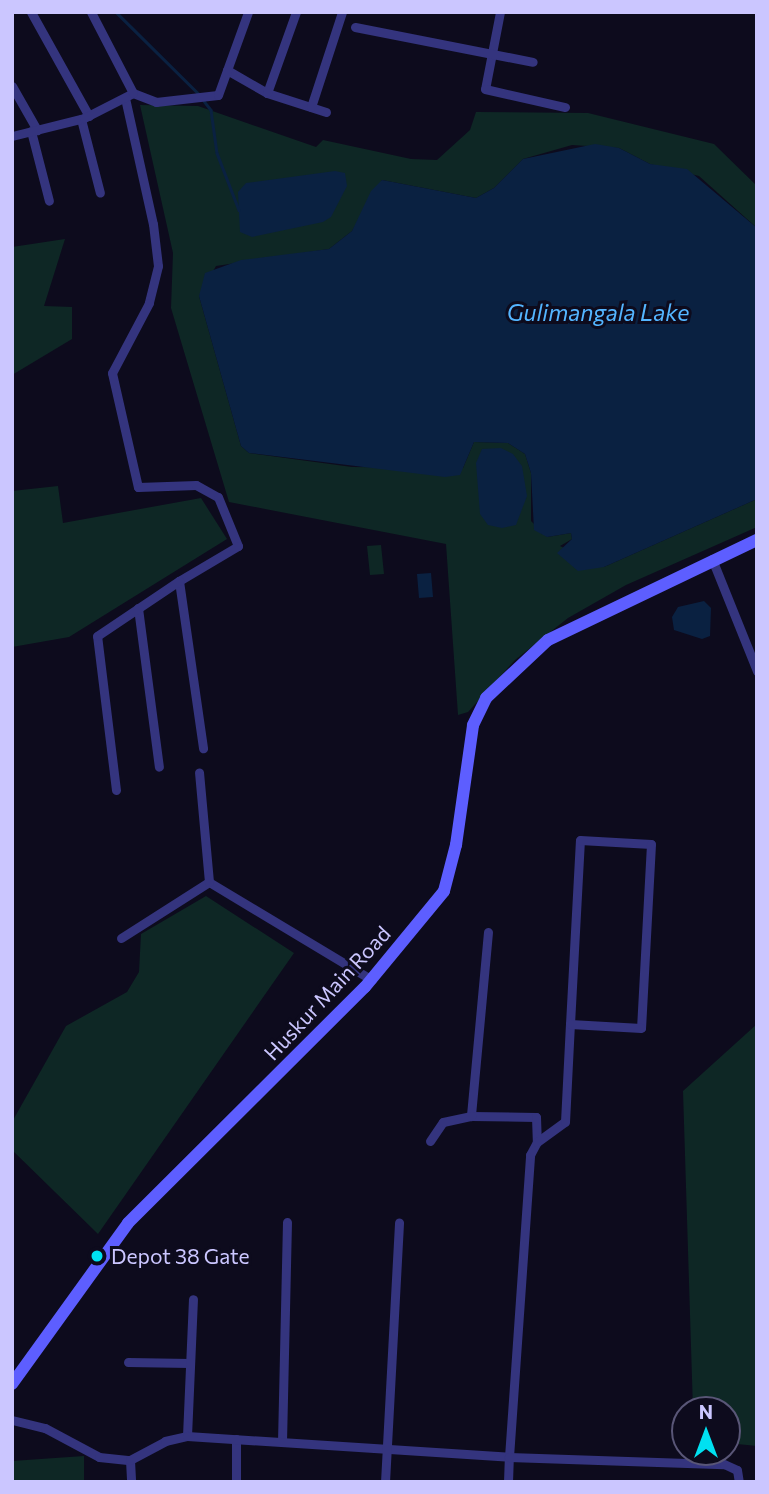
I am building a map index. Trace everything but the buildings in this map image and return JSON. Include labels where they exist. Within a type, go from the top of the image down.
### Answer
[{"type":"main road","name":"Huskur Main Road","points":[[12,1384],[128,1223],[372,980],[444,891],[456,845],[473,725],[486,698],[548,640],[712,559],[757,540]]},
{"type":"street","points":[[31,12],[85,117],[100,193]]},
{"type":"street","points":[[91,12],[129,95],[153,224],[158,267],[149,303],[112,373],[138,487],[196,485],[218,497],[238,546],[179,581],[97,636],[116,790]]},
{"type":"street","points":[[12,136],[85,117],[129,95],[156,102],[218,96],[248,12]]},
{"type":"street","points":[[267,93],[296,12]]},
{"type":"street","points":[[311,107],[342,12]]},
{"type":"street","points":[[500,12],[490,52],[485,89],[565,107]]},
{"type":"street","points":[[355,27],[533,62]]},
{"type":"street","points":[[227,71],[267,93],[326,112]]},
{"type":"street","points":[[12,86],[34,131],[49,201]]},
{"type":"street","points":[[712,559],[757,671]]},
{"type":"street","points":[[179,581],[203,748]]},
{"type":"street","points":[[138,608],[159,767]]},
{"type":"street","points":[[199,772],[209,882]]},
{"type":"street","points":[[508,1482],[530,1155],[537,1142],[565,1122],[570,1024],[580,840],[651,844],[641,1028],[570,1024]]},
{"type":"street","points":[[209,882],[372,980]]},
{"type":"street","points":[[121,938],[209,882]]},
{"type":"street","points":[[471,1116],[488,932]]},
{"type":"street","points":[[430,1141],[443,1122],[471,1116],[536,1117],[537,1142]]},
{"type":"street","points":[[282,1443],[288,1222]]},
{"type":"street","points":[[386,1482],[399,1222]]},
{"type":"street","points":[[187,1436],[193,1299]]},
{"type":"street","points":[[128,1362],[191,1363]]},
{"type":"street","points":[[12,1420],[45,1428],[99,1457],[130,1460],[165,1441],[187,1436],[509,1457],[724,1464],[737,1471],[739,1482]]},
{"type":"street","points":[[236,1439],[236,1482]]},
{"type":"street","points":[[130,1460],[131,1482]]},
{"type":"green space","points":[[140,105],[198,106],[316,147],[323,140],[411,159],[437,160],[470,130],[476,112],[588,113],[714,144],[757,186],[757,228],[699,176],[650,164],[619,148],[572,145],[523,159],[494,188],[476,198],[382,180],[352,231],[329,249],[216,266],[199,296],[241,446],[249,453],[352,467],[463,468],[474,442],[508,443],[525,454],[531,473],[531,521],[547,537],[571,533],[572,539],[560,546],[604,567],[757,499],[757,527],[626,585],[568,618],[515,660],[468,712],[458,715],[446,544],[229,502],[171,308],[173,253]]},
{"type":"green space","points":[[65,239],[44,306],[72,307],[72,339],[12,375],[12,247]]},
{"type":"green space","points":[[58,486],[63,523],[201,498],[227,539],[69,637],[12,647],[12,491]]},
{"type":"green space","points":[[381,545],[384,574],[370,575],[367,546]]},
{"type":"green space","points":[[206,896],[294,953],[98,1234],[12,1150],[12,1122],[66,1026],[127,992],[139,972],[141,934]]},
{"type":"green space","points":[[757,1024],[757,1446],[741,1444],[741,1396],[693,1396],[683,1091]]},
{"type":"green space","points":[[84,1456],[84,1482],[12,1482],[12,1461]]},
{"type":"water","name":"Gulimangala Lake","points":[[595,144],[619,148],[650,164],[687,169],[757,228],[757,499],[604,567],[578,571],[557,553],[572,539],[571,533],[547,537],[534,530],[531,473],[525,454],[508,443],[474,442],[460,475],[445,477],[249,453],[241,446],[199,296],[205,273],[241,260],[329,249],[352,231],[371,191],[382,180],[476,198],[494,188],[523,159]]},
{"type":"water","points":[[335,171],[345,173],[347,186],[331,217],[323,222],[252,237],[240,232],[238,192],[246,183]]},
{"type":"water","points":[[501,448],[513,454],[522,466],[527,496],[516,525],[502,528],[488,525],[480,514],[476,463],[482,449]]},
{"type":"water","points":[[431,573],[433,597],[419,598],[417,574]]},
{"type":"water","points":[[704,601],[711,608],[710,636],[702,639],[674,630],[672,617],[678,607]]},
{"type":"waterway","points":[[116,12],[200,95]]},
{"type":"waterway","points":[[204,101],[211,110],[217,153],[239,210]]},
{"type":"place","name":"Depot 38 Gate","points":[[97,1256]]}]
